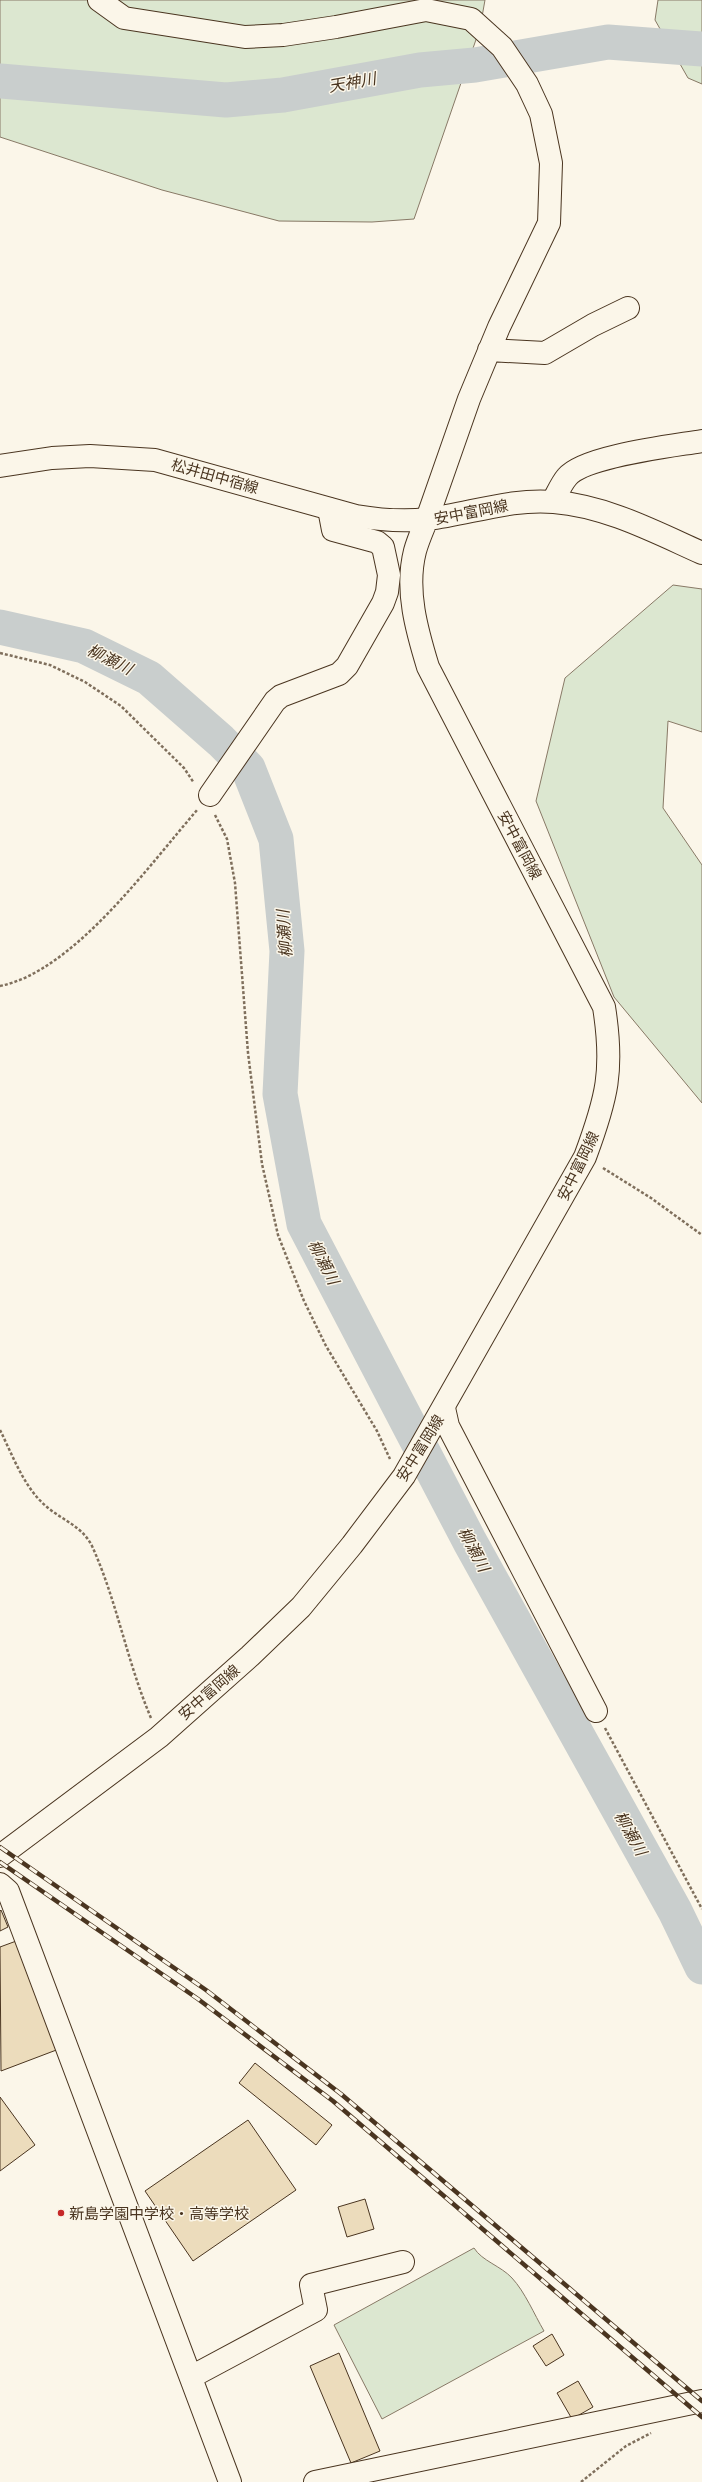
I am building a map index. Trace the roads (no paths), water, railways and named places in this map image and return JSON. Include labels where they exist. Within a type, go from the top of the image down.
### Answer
[{"type":"street","points":[[99,0],[124,18],[245,37],[336,27],[426,10],[470,19],[502,47],[527,84],[540,114],[551,163],[549,223],[489,350],[447,460],[427,519]]},
{"type":"street","points":[[489,350],[545,353],[593,325],[628,308]]},
{"type":"street","points":[[553,502],[567,477],[574,471],[611,457],[702,441]]},
{"type":"street","name":"松井田中宿線","points":[[0,466],[52,458],[90,456],[155,460],[356,516],[389,522],[427,519]]},
{"type":"street","name":"安中富岡線","points":[[0,1856],[159,1737],[250,1656],[301,1607],[401,1480],[443,1411],[585,1157],[602,1114],[608,1082],[610,1044],[604,1007],[428,667],[415,626],[412,575],[415,551],[427,519],[515,504],[553,502],[584,507],[634,522],[702,553]]},
{"type":"street","points":[[208,798],[242,747],[281,696],[339,674],[347,666],[384,604],[389,575],[383,547],[377,542],[333,530],[329,508]]},
{"type":"street","points":[[443,1411],[448,1426],[596,1711]]},
{"type":"street","points":[[0,1884],[8,1890],[230,2482]]},
{"type":"street","points":[[191,2377],[316,2310],[311,2285],[403,2262]]},
{"type":"street","points":[[314,2482],[702,2401]]},
{"type":"waterway","name":"天神川","points":[[0,81],[226,100],[283,95],[420,70],[475,65],[608,42],[702,49]]},
{"type":"waterway","name":"柳瀬川","points":[[0,627],[84,646],[149,678],[221,741],[248,768],[276,839],[287,951],[280,1094],[304,1224],[470,1542],[675,1911],[702,1967]]},
{"type":"railway","points":[[0,1847],[206,1990],[341,2094],[702,2401]]},
{"type":"railway","points":[[0,1862],[198,1999],[333,2101],[702,2417]]},
{"type":"place","name":"新島学園中学校・高等学校","points":[[61,2213]]}]
